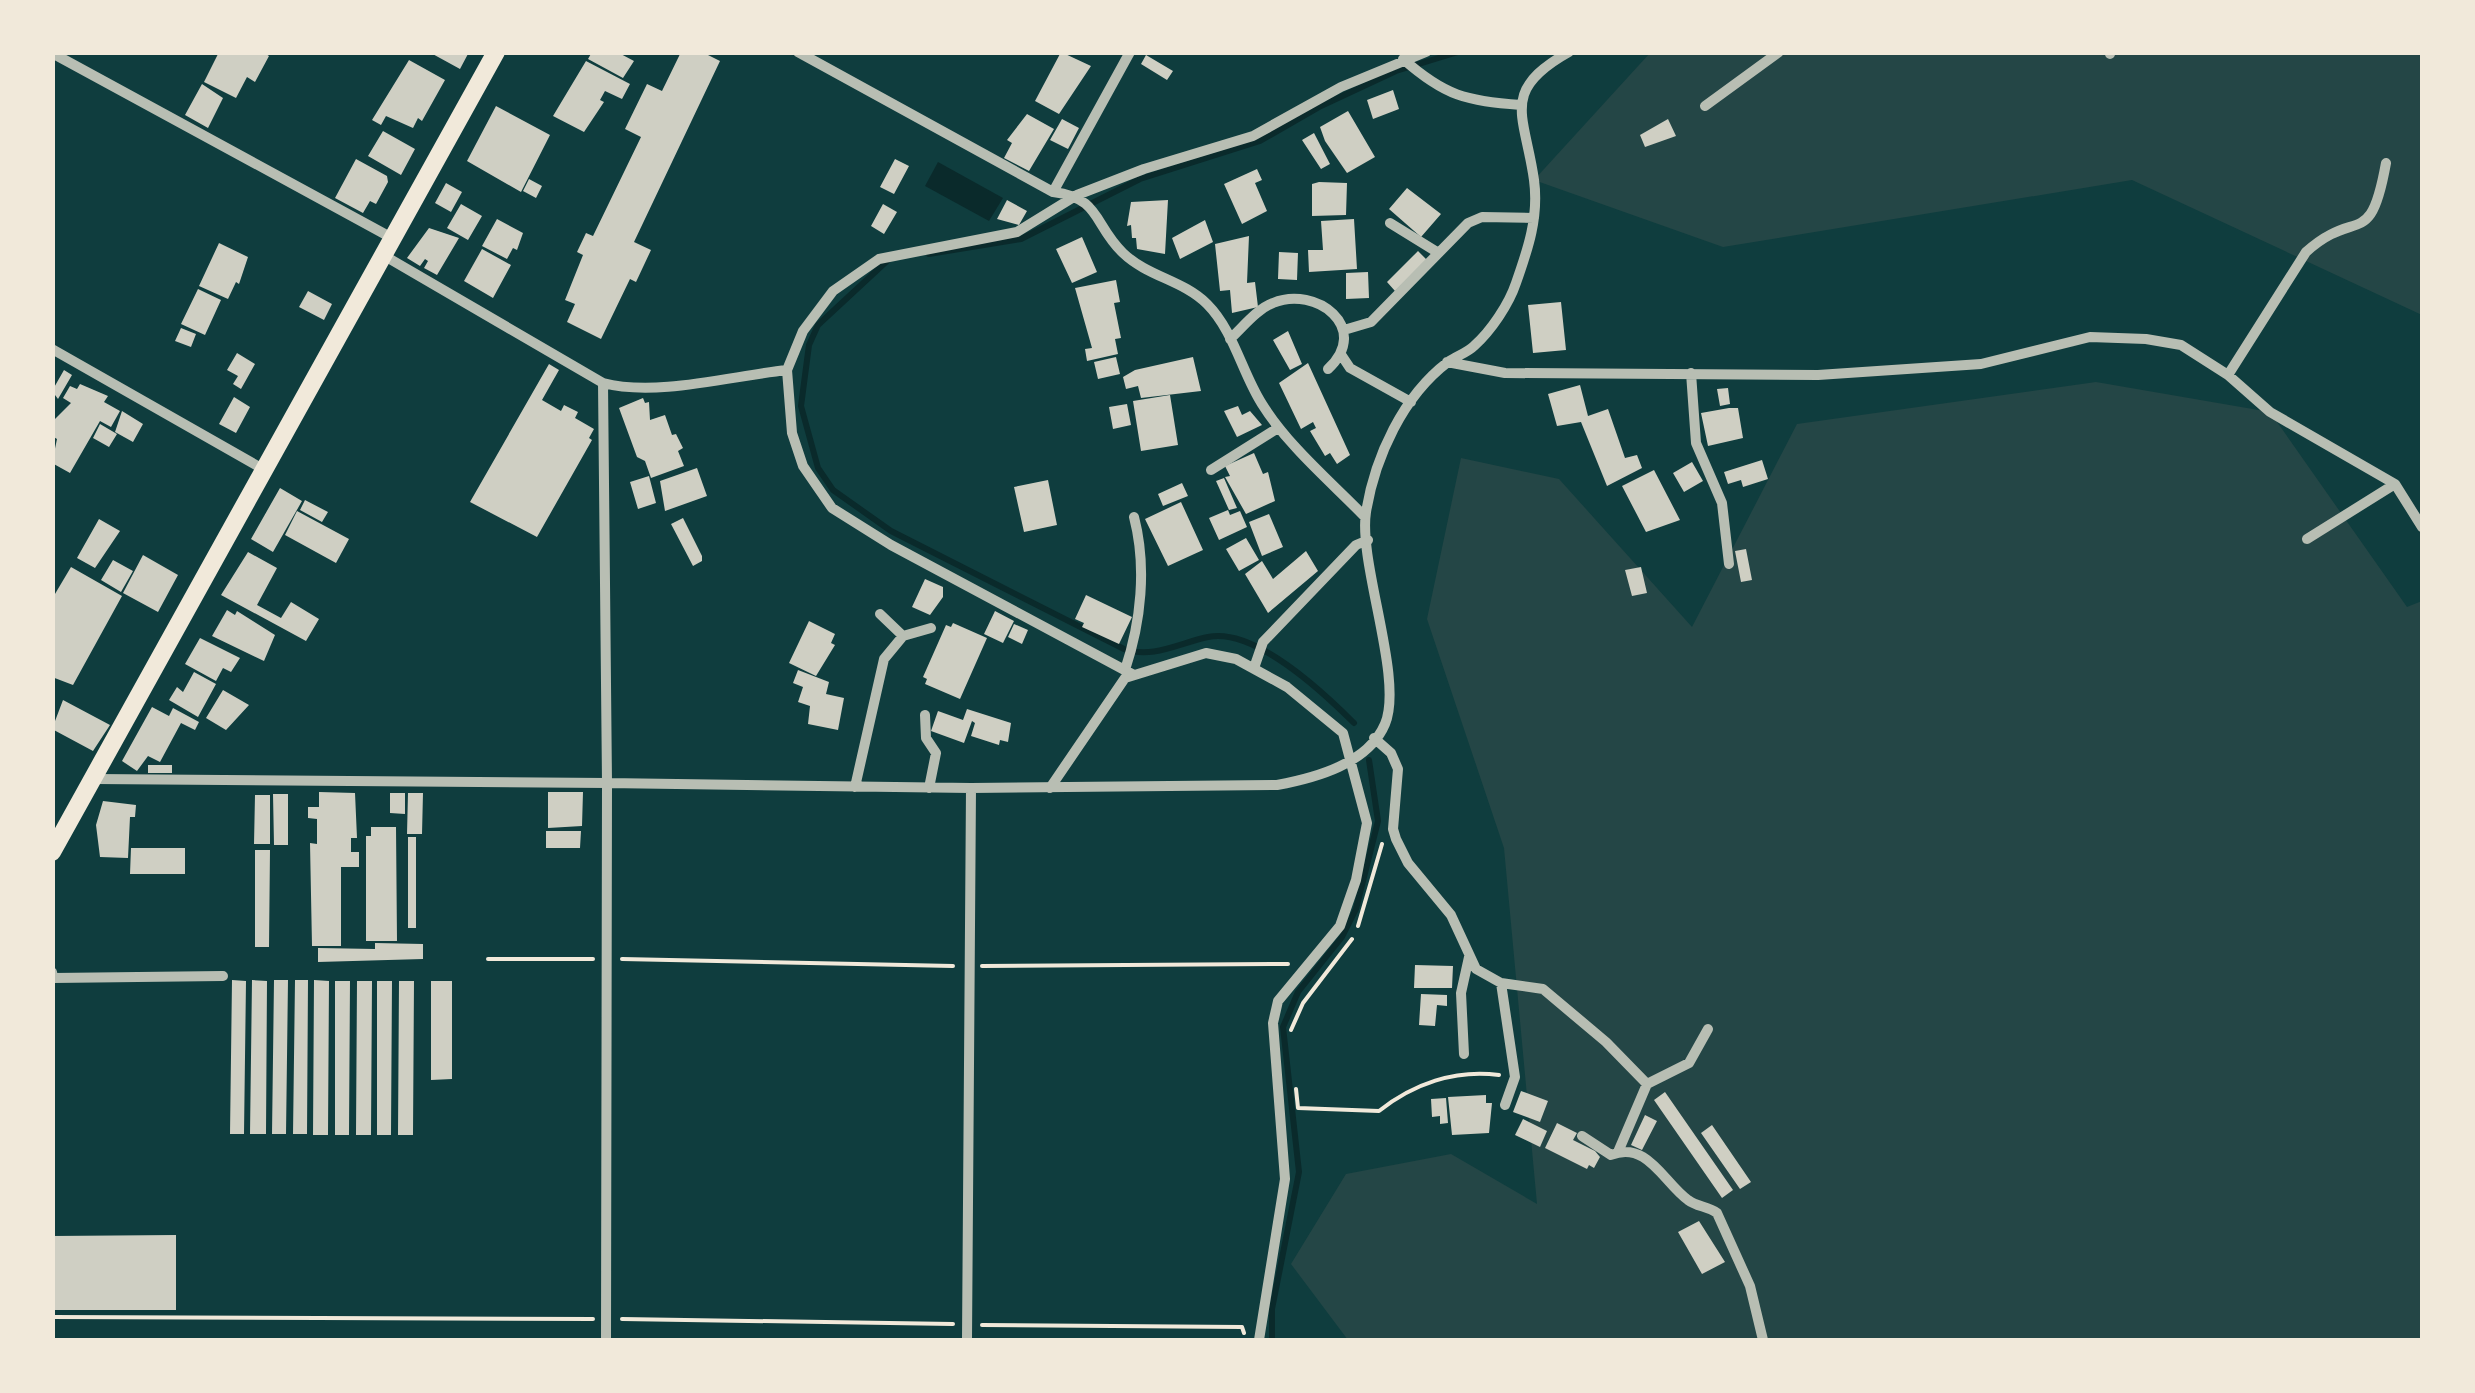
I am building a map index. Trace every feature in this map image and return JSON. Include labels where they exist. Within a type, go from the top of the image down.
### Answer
[{"type":"main road","points":[[53,851],[496,52]]},
{"type":"street","points":[[798,52],[1052,192],[1084,200],[1122,252],[1152,273],[1184,286],[1207,304],[1278,428],[1365,517]]},
{"type":"street","points":[[1052,192],[1130,52]]},
{"type":"street","points":[[1259,1340],[1285,1179],[1273,1023],[1278,1002],[1348,910],[1367,824],[1342,733],[1286,686],[1254,668],[1206,653],[1129,672],[844,518],[811,481],[796,449],[787,370],[817,308],[857,270],[900,252],[1016,232],[1144,169],[1253,136],[1426,52]]},
{"type":"street","points":[[95,779],[1050,788],[1276,785],[1318,778],[1352,759],[1386,723],[1389,692],[1365,517],[1377,464],[1410,402],[1447,362],[1474,347],[1512,297],[1534,218],[1534,180],[1522,133],[1521,93],[1539,69],[1569,52]]},
{"type":"street","points":[[1704,106],[1779,52]]},
{"type":"street","points":[[52,53],[388,247],[603,383],[628,386],[702,382],[787,370]]},
{"type":"street","points":[[1405,60],[1448,94],[1471,102],[1521,105]]},
{"type":"street","points":[[2228,374],[2306,252],[2318,241],[2367,223],[2379,204],[2386,163]]},
{"type":"street","points":[[1344,330],[1371,322],[1436,252],[1482,217],[1534,218]]},
{"type":"street","points":[[1390,222],[1436,252]]},
{"type":"street","points":[[1230,339],[1270,304],[1282,300],[1326,307],[1344,330],[1342,356],[1350,368],[1410,402]]},
{"type":"street","points":[[1447,362],[1505,372],[1818,376],[1981,364],[2090,337],[2181,345],[2228,374],[2270,412],[2395,484],[2422,527]]},
{"type":"street","points":[[52,348],[263,469]]},
{"type":"street","points":[[1328,369],[1342,356]]},
{"type":"street","points":[[1691,373],[1696,443],[1722,504],[1729,564]]},
{"type":"street","points":[[603,383],[606,1340]]},
{"type":"street","points":[[1211,470],[1278,428]]},
{"type":"street","points":[[2307,540],[2395,484]]},
{"type":"street","points":[[1050,788],[1129,672],[1142,566],[1134,517]]},
{"type":"street","points":[[1254,668],[1260,647],[1356,545],[1368,540]]},
{"type":"street","points":[[880,614],[903,636]]},
{"type":"street","points":[[855,786],[875,681],[890,647],[903,636],[932,628]]},
{"type":"street","points":[[924,715],[926,738],[936,753],[930,788]]},
{"type":"street","points":[[1374,738],[1391,753],[1398,769],[1393,829],[1408,863],[1451,915],[1476,969],[1501,982],[1543,989],[1606,1042],[1647,1084]]},
{"type":"street","points":[[967,1340],[971,788]]},
{"type":"street","points":[[1464,1054],[1461,993],[1469,956]]},
{"type":"street","points":[[52,972],[53,978],[224,976]]},
{"type":"street","points":[[1501,982],[1514,1081],[1505,1105]]},
{"type":"street","points":[[1618,1152],[1647,1084],[1689,1063],[1708,1029]]},
{"type":"street","points":[[1582,1136],[1612,1155],[1640,1155],[1686,1200],[1717,1213],[1750,1286],[1763,1340]]},
{"type":"path","points":[[1289,1038],[1292,1019],[1360,924],[1386,827],[1393,829]]},
{"type":"path","points":[[488,959],[968,966],[1290,964]]},
{"type":"path","points":[[1294,1073],[1298,1108],[1379,1111],[1405,1090],[1430,1081],[1477,1074],[1497,1074],[1514,1081]]},
{"type":"path","points":[[52,1317],[1242,1327],[1246,1340]]},
{"type":"shaded area","points":[[1650,53],[2422,53],[2422,315],[2132,180],[1723,247],[1534,180]]},
{"type":"shaded area","points":[[938,162],[1003,198],[989,221],[925,186]]},
{"type":"shaded area","points":[[2096,382],[2270,412],[2407,607],[2422,601],[2422,1340],[1348,1340],[1291,1264],[1346,1174],[1451,1154],[1537,1204],[1504,848],[1427,619],[1461,458],[1559,479],[1692,627],[1797,424]]},
{"type":"building","points":[[219,52],[263,52],[269,56],[255,82],[247,77],[236,98],[204,82]]},
{"type":"building","points":[[429,52],[469,52],[460,69]]},
{"type":"building","points":[[592,52],[617,52],[634,61],[623,78],[588,59]]},
{"type":"building","points":[[681,52],[702,52],[720,61],[634,242],[651,250],[636,282],[630,279],[601,339],[567,322],[575,304],[565,300],[583,255],[577,252],[586,233],[593,236],[641,137],[625,129],[647,84],[662,91]]},
{"type":"building","points":[[1061,52],[1091,66],[1059,114],[1035,101]]},
{"type":"building","points":[[1146,55],[1173,71],[1167,80],[1141,64]]},
{"type":"building","points":[[409,60],[445,80],[422,121],[418,118],[413,128],[386,116],[381,125],[372,120]]},
{"type":"building","points":[[586,61],[630,84],[622,99],[605,91],[600,100],[604,102],[584,132],[553,116]]},
{"type":"building","points":[[202,84],[223,98],[208,128],[185,115]]},
{"type":"building","points":[[1393,90],[1399,109],[1373,119],[1367,100]]},
{"type":"building","points":[[496,106],[550,135],[521,192],[467,161]]},
{"type":"building","points":[[1348,111],[1375,157],[1347,173],[1320,127]]},
{"type":"building","points":[[1027,114],[1054,129],[1029,171],[1004,158],[1012,143],[1007,140]]},
{"type":"building","points":[[1062,119],[1079,128],[1068,149],[1050,140]]},
{"type":"building","points":[[1668,119],[1676,136],[1645,147],[1640,135]]},
{"type":"building","points":[[383,131],[415,149],[401,175],[368,156]]},
{"type":"building","points":[[1314,133],[1330,164],[1321,169],[1302,140]]},
{"type":"building","points":[[356,159],[387,176],[388,182],[376,204],[370,201],[363,213],[335,198]]},
{"type":"building","points":[[895,159],[909,166],[894,194],[880,187]]},
{"type":"building","points":[[1257,169],[1262,180],[1255,183],[1267,211],[1242,224],[1224,184]]},
{"type":"building","points":[[529,179],[542,186],[536,198],[523,191]]},
{"type":"building","points":[[446,183],[462,192],[451,212],[435,203]]},
{"type":"building","points":[[1347,183],[1346,215],[1312,216],[1312,184]]},
{"type":"building","points":[[1407,188],[1441,214],[1421,237],[1389,209]]},
{"type":"building","points":[[1007,200],[1027,211],[1019,225],[997,219]]},
{"type":"building","points":[[1168,200],[1165,254],[1137,249],[1131,225],[1127,226],[1131,202]]},
{"type":"building","points":[[461,204],[482,216],[468,240],[447,228]]},
{"type":"building","points":[[883,204],[897,212],[884,234],[871,226]]},
{"type":"building","points":[[497,219],[523,233],[517,250],[513,248],[507,259],[482,246]]},
{"type":"building","points":[[1354,219],[1357,269],[1309,272],[1308,250],[1323,250],[1321,221]]},
{"type":"building","points":[[1205,220],[1213,242],[1180,259],[1172,238]]},
{"type":"building","points":[[429,228],[459,238],[437,275],[424,268],[428,261],[425,259],[420,266],[407,258]]},
{"type":"building","points":[[1249,236],[1247,283],[1255,282],[1258,307],[1232,313],[1230,290],[1220,291],[1215,244]]},
{"type":"building","points":[[1082,237],[1097,272],[1072,283],[1056,249]]},
{"type":"building","points":[[219,243],[248,257],[239,284],[236,282],[228,299],[199,286]]},
{"type":"building","points":[[482,249],[511,265],[493,298],[464,281]]},
{"type":"building","points":[[1418,251],[1427,260],[1395,291],[1387,282]]},
{"type":"building","points":[[1279,252],[1298,253],[1297,280],[1278,279]]},
{"type":"building","points":[[1368,272],[1369,298],[1346,299],[1346,273]]},
{"type":"building","points":[[1116,280],[1120,302],[1114,303],[1121,338],[1115,339],[1118,354],[1087,361],[1085,349],[1092,348],[1075,288]]},
{"type":"building","points":[[198,289],[221,300],[205,335],[181,324]]},
{"type":"building","points":[[308,291],[332,304],[324,320],[299,307]]},
{"type":"building","points":[[1561,302],[1566,350],[1533,353],[1528,305]]},
{"type":"building","points":[[181,328],[196,334],[191,347],[175,341]]},
{"type":"building","points":[[1288,331],[1302,364],[1290,370],[1273,340]]},
{"type":"building","points":[[237,353],[255,364],[241,389],[233,384],[238,376],[227,370]]},
{"type":"building","points":[[1116,357],[1120,374],[1098,379],[1094,362]]},
{"type":"building","points":[[1193,357],[1201,391],[1141,398],[1138,386],[1126,389],[1123,377],[1135,370]]},
{"type":"building","points":[[1308,363],[1350,455],[1337,464],[1330,453],[1325,456],[1310,431],[1316,428],[1313,422],[1301,429],[1279,383]]},
{"type":"building","points":[[549,364],[559,370],[542,400],[561,411],[564,405],[578,412],[575,418],[594,429],[589,438],[592,440],[537,537],[470,502]]},
{"type":"building","points":[[64,370],[72,375],[58,399],[52,391]]},
{"type":"building","points":[[80,384],[108,396],[104,402],[120,411],[111,427],[100,421],[70,473],[52,463],[57,439],[52,436],[52,422],[71,403],[63,398],[70,386],[77,389]]},
{"type":"building","points":[[1580,385],[1588,416],[1608,409],[1625,458],[1637,455],[1642,468],[1607,486],[1581,422],[1557,426],[1548,394]]},
{"type":"building","points":[[1728,388],[1730,404],[1720,406],[1717,389]]},
{"type":"building","points":[[1170,395],[1178,445],[1141,451],[1133,401]]},
{"type":"building","points":[[234,397],[250,407],[236,433],[219,424]]},
{"type":"building","points":[[643,398],[645,403],[649,402],[650,420],[665,415],[672,435],[676,434],[683,448],[678,451],[684,466],[651,478],[645,461],[637,457],[619,408]]},
{"type":"building","points":[[1127,404],[1131,425],[1113,429],[1109,407]]},
{"type":"building","points":[[1238,406],[1242,415],[1250,411],[1262,425],[1237,437],[1224,411]]},
{"type":"building","points":[[1738,408],[1743,438],[1708,446],[1701,413]]},
{"type":"building","points":[[122,411],[143,424],[133,442],[115,432]]},
{"type":"building","points":[[100,424],[117,434],[109,447],[93,438]]},
{"type":"building","points":[[1254,453],[1263,474],[1268,472],[1275,501],[1246,514],[1225,477],[1230,476],[1225,466]]},
{"type":"building","points":[[1762,460],[1768,479],[1743,487],[1741,480],[1728,484],[1724,472]]},
{"type":"building","points":[[1692,462],[1703,481],[1684,492],[1673,473]]},
{"type":"building","points":[[697,468],[707,496],[665,511],[660,481]]},
{"type":"building","points":[[1654,470],[1680,520],[1646,532],[1622,486]]},
{"type":"building","points":[[649,476],[656,503],[638,509],[630,482]]},
{"type":"building","points":[[1224,478],[1237,508],[1229,510],[1216,481]]},
{"type":"building","points":[[1048,480],[1057,525],[1024,532],[1014,487]]},
{"type":"building","points":[[1182,483],[1188,496],[1163,506],[1158,494]]},
{"type":"building","points":[[280,488],[302,501],[273,552],[251,539]]},
{"type":"building","points":[[305,500],[328,512],[322,522],[300,510]]},
{"type":"building","points":[[1181,502],[1203,550],[1168,566],[1145,519]]},
{"type":"building","points":[[1228,510],[1230,515],[1240,511],[1247,527],[1219,540],[1209,518]]},
{"type":"building","points":[[297,511],[349,539],[336,563],[285,535]]},
{"type":"building","points":[[1269,514],[1283,547],[1262,556],[1249,522]]},
{"type":"building","points":[[683,518],[702,556],[702,561],[693,566],[671,524]]},
{"type":"building","points":[[99,519],[120,531],[95,568],[77,558]]},
{"type":"building","points":[[1246,538],[1259,560],[1239,571],[1226,549]]},
{"type":"building","points":[[1746,549],[1752,580],[1741,582],[1735,551]]},
{"type":"building","points":[[1306,551],[1318,571],[1268,613],[1245,574],[1262,561],[1273,579]]},
{"type":"building","points":[[248,552],[277,568],[257,605],[281,618],[291,602],[319,619],[306,641],[221,595]]},
{"type":"building","points":[[143,555],[178,575],[158,612],[123,593]]},
{"type":"building","points":[[113,560],[133,571],[121,592],[101,580]]},
{"type":"building","points":[[71,567],[122,596],[73,685],[52,677],[52,599]]},
{"type":"building","points":[[1641,567],[1647,593],[1632,596],[1625,570]]},
{"type":"building","points":[[925,579],[943,587],[943,597],[930,615],[912,607]]},
{"type":"building","points":[[1086,595],[1132,617],[1119,644],[1082,627],[1084,623],[1075,619]]},
{"type":"building","points":[[227,610],[235,615],[237,611],[275,635],[264,661],[212,636]]},
{"type":"building","points":[[995,611],[1014,621],[1003,643],[984,634]]},
{"type":"building","points":[[809,621],[835,634],[831,643],[835,645],[816,676],[789,663]]},
{"type":"building","points":[[953,623],[987,638],[960,699],[925,684],[927,679],[923,677],[946,625],[951,627]]},
{"type":"building","points":[[1014,624],[1028,630],[1022,644],[1008,637]]},
{"type":"building","points":[[200,638],[240,658],[231,672],[223,668],[216,681],[185,664]]},
{"type":"building","points":[[798,670],[829,682],[826,694],[844,698],[838,730],[808,724],[810,706],[798,702],[803,687],[793,683]]},
{"type":"building","points":[[194,672],[216,684],[198,717],[169,700],[177,687],[183,692]]},
{"type":"building","points":[[223,690],[249,705],[226,730],[206,718]]},
{"type":"building","points":[[63,700],[110,725],[93,751],[52,729]]},
{"type":"building","points":[[152,707],[169,716],[173,708],[199,722],[195,730],[181,723],[160,762],[148,756],[137,771],[122,761]]},
{"type":"building","points":[[967,709],[1011,723],[1008,742],[1000,740],[999,745],[971,736],[975,723],[972,721],[964,743],[931,731],[938,711],[963,720]]},
{"type":"building","points":[[148,765],[172,765],[172,773],[148,773]]},
{"type":"building","points":[[319,792],[355,793],[357,838],[351,838],[351,852],[359,852],[359,867],[341,867],[341,946],[312,946],[310,843],[317,844],[317,819],[308,818],[308,807],[319,807]]},
{"type":"building","points":[[548,792],[583,792],[582,826],[548,828]]},
{"type":"building","points":[[390,793],[405,793],[405,814],[390,813]]},
{"type":"building","points":[[408,793],[423,793],[422,834],[407,834]]},
{"type":"building","points":[[273,794],[288,794],[288,845],[274,845]]},
{"type":"building","points":[[255,795],[270,795],[270,844],[254,844]]},
{"type":"building","points":[[103,801],[136,805],[135,817],[130,817],[128,858],[100,857],[96,825]]},
{"type":"building","points":[[371,827],[396,827],[397,941],[366,941],[366,836],[371,836]]},
{"type":"building","points":[[546,831],[581,831],[580,848],[546,848]]},
{"type":"building","points":[[408,837],[416,837],[416,928],[408,928]]},
{"type":"building","points":[[131,848],[185,848],[185,874],[130,874]]},
{"type":"building","points":[[255,850],[270,850],[269,947],[255,947]]},
{"type":"building","points":[[375,943],[423,944],[423,959],[318,962],[318,948],[375,949]]},
{"type":"building","points":[[1415,965],[1453,966],[1452,988],[1414,988]]},
{"type":"building","points":[[232,980],[246,981],[244,1134],[230,1134]]},
{"type":"building","points":[[252,980],[267,981],[266,1134],[250,1134]]},
{"type":"building","points":[[274,980],[288,980],[286,1134],[272,1134]]},
{"type":"building","points":[[295,980],[308,980],[307,1134],[293,1134]]},
{"type":"building","points":[[314,980],[329,981],[328,1135],[313,1135]]},
{"type":"building","points":[[335,981],[350,981],[349,1135],[335,1135]]},
{"type":"building","points":[[357,981],[372,981],[371,1135],[356,1135]]},
{"type":"building","points":[[377,981],[392,981],[391,1135],[377,1135]]},
{"type":"building","points":[[399,981],[414,981],[413,1135],[398,1135]]},
{"type":"building","points":[[431,981],[452,981],[452,1079],[431,1080]]},
{"type":"building","points":[[1421,994],[1447,995],[1447,1006],[1437,1005],[1435,1026],[1419,1025]]},
{"type":"building","points":[[1521,1091],[1548,1101],[1540,1122],[1513,1112]]},
{"type":"building","points":[[1665,1092],[1733,1190],[1722,1198],[1654,1100]]},
{"type":"building","points":[[1486,1095],[1486,1103],[1492,1103],[1489,1133],[1452,1135],[1448,1097]]},
{"type":"building","points":[[1446,1098],[1448,1123],[1440,1124],[1440,1116],[1432,1117],[1431,1099]]},
{"type":"building","points":[[1645,1115],[1657,1121],[1642,1150],[1631,1145]]},
{"type":"building","points":[[1523,1119],[1547,1131],[1540,1147],[1515,1135]]},
{"type":"building","points":[[1557,1123],[1577,1133],[1573,1140],[1600,1157],[1594,1168],[1589,1165],[1587,1169],[1545,1148]]},
{"type":"building","points":[[1712,1125],[1751,1182],[1740,1189],[1701,1133]]},
{"type":"building","points":[[1699,1221],[1725,1262],[1702,1274],[1678,1232]]},
{"type":"building","points":[[176,1235],[176,1310],[52,1310],[52,1236]]},
{"type":"waterway","points":[[929,254],[1021,239],[1140,179],[1260,141],[1321,106],[1396,71],[1458,52]]},
{"type":"waterway","points":[[887,261],[818,325],[809,345],[801,406],[818,468],[833,490],[891,531],[1124,649],[1156,651],[1208,637],[1246,642],[1287,665],[1354,723]]},
{"type":"waterway","points":[[1272,1340],[1272,1309],[1299,1172],[1283,1027],[1298,992],[1342,937],[1356,909],[1378,821],[1369,760]]}]
